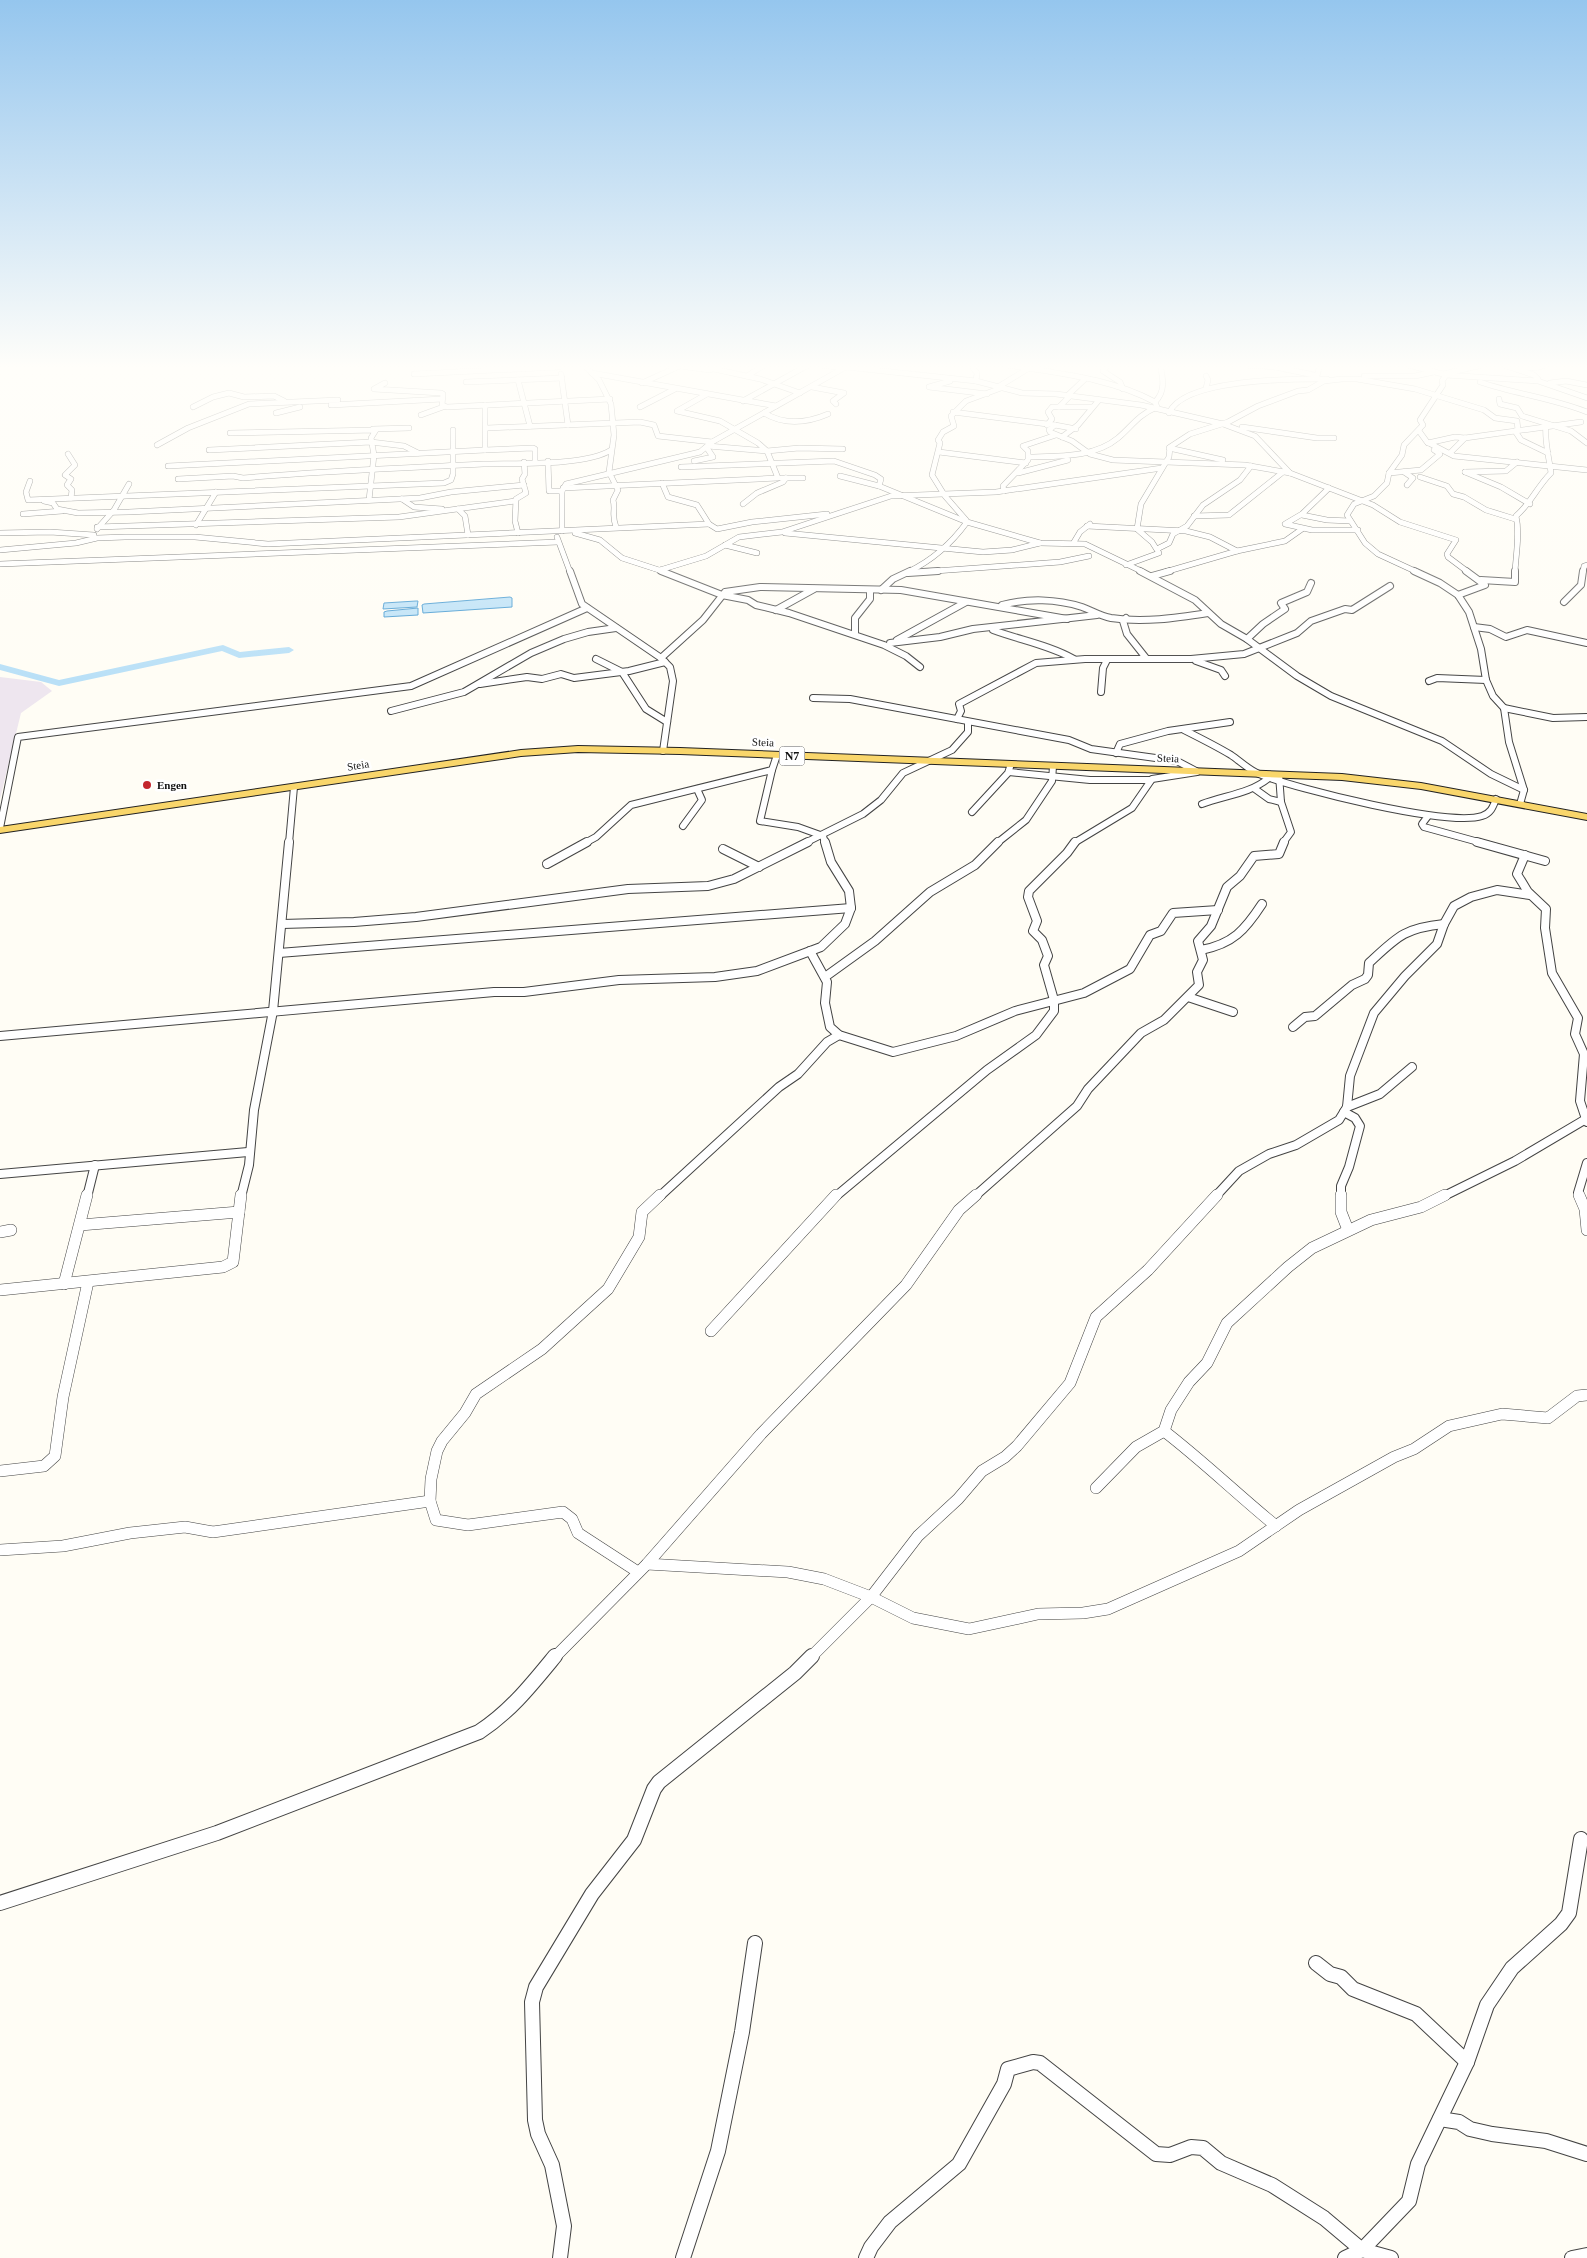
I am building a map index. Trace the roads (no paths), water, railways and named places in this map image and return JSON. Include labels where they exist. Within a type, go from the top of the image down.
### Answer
[{"type":"main road","name":"Steia","points":[[0,829],[521,753],[578,749],[642,750],[664,746],[680,751],[932,762],[1053,771],[1199,772],[1258,774],[1276,778],[1394,782],[1587,817]]},
{"type":"street","points":[[71,469],[65,476],[71,479],[67,485],[72,490],[71,498]]},
{"type":"street","points":[[260,490],[261,483],[267,475],[268,469]]},
{"type":"street","points":[[178,479],[385,469]]},
{"type":"street","points":[[34,500],[448,482],[452,478],[452,469]]},
{"type":"street","points":[[518,533],[514,520],[515,501],[517,497],[526,493],[522,479],[525,476],[525,469]]},
{"type":"street","points":[[548,469],[549,491],[615,485],[803,478]]},
{"type":"street","points":[[623,469],[572,481],[562,490],[561,531],[558,542],[580,601],[587,608],[663,660],[672,674],[673,681],[664,746]]},
{"type":"street","points":[[682,469],[686,482]]},
{"type":"street","points":[[775,469],[778,478]]},
{"type":"street","points":[[857,469],[880,478],[879,486]]},
{"type":"street","points":[[934,469],[932,475],[944,494],[967,522]]},
{"type":"street","points":[[1004,490],[1002,486],[1021,469]]},
{"type":"street","points":[[1018,473],[1031,469]]},
{"type":"street","points":[[782,532],[840,514],[882,498],[902,495],[1004,490],[1136,469]]},
{"type":"street","points":[[1137,529],[1141,504],[1161,469]]},
{"type":"street","points":[[1157,549],[1169,543],[1173,534],[1187,526],[1203,505],[1240,480],[1248,469]]},
{"type":"street","points":[[1269,469],[1290,473],[1361,500],[1400,522],[1456,540],[1447,554],[1448,557],[1481,580],[1484,586],[1458,594]]},
{"type":"street","points":[[1287,469],[1290,473]]},
{"type":"street","points":[[1392,469],[1387,483],[1375,496],[1354,504],[1348,514],[1365,543],[1378,554],[1440,583],[1458,594],[1469,612],[1481,650],[1486,680],[1492,696],[1504,708],[1553,718],[1587,717]]},
{"type":"street","points":[[1508,469],[1464,473],[1501,487],[1530,504]]},
{"type":"street","points":[[1481,580],[1515,582],[1516,536],[1519,528],[1515,519],[1517,514],[1530,504],[1540,484],[1551,473],[1550,469]]},
{"type":"street","points":[[368,500],[372,470]]},
{"type":"street","points":[[1390,473],[1418,471],[1420,477]]},
{"type":"street","points":[[609,472],[618,490],[613,500],[612,516],[616,527]]},
{"type":"street","points":[[1194,516],[1229,515],[1247,500],[1272,484],[1283,472]]},
{"type":"street","points":[[1404,472],[1447,486],[1453,494],[1464,497],[1486,510],[1515,519]]},
{"type":"street","points":[[840,476],[879,486],[967,522],[1040,543]]},
{"type":"street","points":[[1407,485],[1412,480],[1412,476]]},
{"type":"street","points":[[743,504],[756,493],[783,482],[786,478]]},
{"type":"street","points":[[30,481],[26,499],[53,503],[57,509],[64,511]]},
{"type":"street","points":[[662,483],[668,497],[697,505],[709,524]]},
{"type":"street","points":[[94,537],[97,527],[112,512],[129,484]]},
{"type":"street","points":[[23,514],[64,511],[112,512],[402,499],[524,485]]},
{"type":"street","points":[[1302,515],[1320,493],[1329,488]]},
{"type":"street","points":[[196,525],[216,492]]},
{"type":"street","points":[[402,499],[414,507],[455,510],[465,516],[468,535]]},
{"type":"street","points":[[97,527],[367,519],[425,515],[515,501]]},
{"type":"street","points":[[0,533],[50,532],[94,537],[195,537],[268,544],[616,527],[709,524],[717,528],[752,522],[840,514]]},
{"type":"street","points":[[1350,520],[1327,520],[1302,515],[1288,520],[1285,524],[1302,529],[1328,532],[1344,529],[1358,530]]},
{"type":"street","points":[[1074,542],[1080,532],[1092,521]]},
{"type":"street","points":[[881,590],[892,578],[908,573],[925,564],[956,538],[967,522]]},
{"type":"street","points":[[1087,526],[1180,530],[1206,536],[1237,551]]},
{"type":"street","points":[[1126,565],[1158,554],[1152,542],[1137,529]]},
{"type":"street","points":[[1152,576],[1237,551],[1285,541],[1302,529]]},
{"type":"street","points":[[561,531],[600,540],[622,558],[660,570],[722,595],[747,600],[887,644],[920,667]]},
{"type":"street","points":[[660,570],[706,556],[725,544],[748,535],[782,532],[942,550],[995,552],[1024,548],[1040,543],[1074,542],[1085,544],[1152,576],[1195,600],[1221,624],[1247,639],[1299,678],[1331,696],[1442,741],[1491,774],[1524,790]]},
{"type":"street","points":[[0,550],[49,547],[94,537]]},
{"type":"street","points":[[0,564],[558,542]]},
{"type":"street","points":[[725,544],[757,553]]},
{"type":"street","points":[[908,573],[1060,562],[1089,556]]},
{"type":"street","points":[[1564,602],[1581,585],[1584,566],[1587,565]]},
{"type":"street","points":[[1247,639],[1263,624],[1285,609],[1281,603],[1307,592],[1311,583]]},
{"type":"street","points":[[958,720],[961,711],[959,704],[1033,663],[1074,659],[1190,659],[1244,654],[1297,633],[1311,621],[1345,609],[1352,610],[1390,586]]},
{"type":"street","points":[[475,685],[527,678],[542,679],[561,674],[574,678],[622,672],[663,660],[702,620],[722,595],[728,591],[754,587],[906,591],[999,606],[1067,620]]},
{"type":"street","points":[[776,610],[815,589]]},
{"type":"street","points":[[855,634],[855,618],[870,599],[870,590]]},
{"type":"street","points":[[887,644],[908,635],[966,601]]},
{"type":"street","points":[[999,606],[1018,602],[1043,602],[1080,606],[1096,615]]},
{"type":"street","points":[[0,829],[18,737],[411,686],[587,608]]},
{"type":"street","points":[[887,644],[940,637],[972,629],[990,629],[1096,615],[1126,618],[1175,618],[1208,612]]},
{"type":"street","points":[[1126,618],[1123,622],[1126,634],[1146,658]]},
{"type":"street","points":[[1474,627],[1490,629],[1506,637],[1527,630],[1587,643]]},
{"type":"street","points":[[391,711],[455,695],[471,689],[532,654],[566,638],[588,632],[616,628]]},
{"type":"street","points":[[990,629],[1026,642],[1056,649],[1074,659]]},
{"type":"street","points":[[1190,659],[1221,670],[1225,676]]},
{"type":"street","points":[[596,660],[622,672],[646,709],[654,716],[667,722]]},
{"type":"street","points":[[1101,692],[1107,660]]},
{"type":"street","points":[[1429,681],[1440,678],[1486,680]]},
{"type":"street","points":[[813,698],[850,699],[1069,740],[1090,749],[1177,761],[1199,772]]},
{"type":"street","points":[[1504,708],[1509,742],[1524,790],[1520,804]]},
{"type":"street","points":[[282,924],[354,922],[416,917],[628,889],[708,886],[734,879],[872,809],[903,773],[932,762],[952,750],[955,744],[968,732],[968,722]]},
{"type":"street","points":[[1116,753],[1122,743],[1168,731],[1230,722]]},
{"type":"street","points":[[1184,730],[1231,754],[1258,774]]},
{"type":"street","points":[[0,1036],[494,992],[533,991],[619,980],[730,975],[757,971],[827,943],[845,924],[851,908],[849,891],[831,862],[824,838],[791,826],[760,822],[777,755]]},
{"type":"street","points":[[972,812],[1010,768]]},
{"type":"street","points":[[547,864],[596,837],[631,806],[772,770]]},
{"type":"street","points":[[825,977],[875,941],[930,892],[982,859],[1004,836],[1026,820],[1052,781],[1053,771],[1099,780],[1151,780],[1199,772]]},
{"type":"street","points":[[0,1903],[217,1832],[479,1732],[498,1720],[514,1705],[566,1644],[642,1568],[761,1434],[906,1285],[959,1210],[1077,1106],[1088,1089],[1140,1033],[1164,1020],[1200,983],[1197,972],[1203,960],[1202,950],[1198,941],[1211,926],[1223,901],[1227,887],[1240,876],[1254,856],[1280,853],[1282,845],[1291,832],[1281,802],[1276,778]]},
{"type":"street","points":[[1202,804],[1223,796],[1255,789],[1276,778],[1428,816],[1477,817],[1490,812],[1496,800]]},
{"type":"street","points":[[711,1331],[847,1184],[986,1070],[1036,1035],[1053,1014],[1054,1000],[1044,965],[1048,956],[1042,940],[1033,932],[1037,921],[1028,894],[1076,840],[1132,808],[1147,789],[1151,780]]},
{"type":"street","points":[[0,1290],[229,1266],[234,1258],[239,1212],[249,1165],[248,1152],[274,1011],[294,787]]},
{"type":"street","points":[[683,826],[702,800],[697,789]]},
{"type":"street","points":[[1255,789],[1269,799],[1281,802]]},
{"type":"street","points":[[1428,816],[1422,824],[1424,827],[1546,861]]},
{"type":"street","points":[[723,849],[759,867]]},
{"type":"street","points":[[1164,1431],[1171,1410],[1189,1382],[1207,1363],[1228,1323],[1312,1248],[1380,1217],[1421,1207],[1514,1161],[1537,1146],[1586,1121],[1580,1098],[1584,1054],[1575,1034],[1578,1018],[1552,973],[1545,928],[1546,909],[1530,895],[1517,874],[1525,855]]},
{"type":"street","points":[[560,2258],[564,2226],[552,2165],[538,2134],[535,2120],[532,2002],[536,1987],[592,1894],[634,1840],[654,1789],[659,1782],[794,1672],[871,1597],[918,1536],[958,1499],[982,1471],[1005,1457],[1017,1446],[1070,1383],[1092,1323],[1096,1317],[1148,1270],[1240,1171],[1269,1154],[1296,1145],[1304,1138],[1336,1122],[1345,1110],[1350,1076],[1374,1013],[1405,976],[1437,944],[1444,924],[1454,906],[1471,897],[1497,890],[1530,895]]},
{"type":"street","points":[[1202,950],[1216,947],[1246,929],[1262,904]]},
{"type":"street","points":[[279,953],[704,918],[851,908]]},
{"type":"street","points":[[810,951],[825,977],[827,1020],[839,1035],[884,1052],[893,1052],[956,1036],[1010,1012],[1084,993],[1130,969],[1150,935],[1161,931],[1173,913],[1218,910]]},
{"type":"street","points":[[1294,1027],[1305,1017],[1315,1016],[1352,986],[1365,979],[1368,975],[1368,964],[1396,937],[1419,925],[1444,924]]},
{"type":"street","points":[[1188,997],[1233,1012]]},
{"type":"street","points":[[839,1035],[827,1042],[798,1074],[779,1088],[642,1212],[639,1236],[608,1289],[542,1349],[476,1394],[437,1451],[431,1479],[430,1501],[436,1520],[472,1526],[563,1512],[572,1520],[578,1533],[642,1568],[788,1572],[824,1579],[871,1597],[907,1616],[969,1629],[1038,1614],[1083,1613],[1108,1609],[1239,1551],[1299,1510],[1394,1457],[1414,1449],[1449,1426],[1502,1414],[1548,1418],[1577,1396],[1587,1396]]},
{"type":"street","points":[[1345,1110],[1380,1094],[1412,1066]]},
{"type":"street","points":[[1345,1110],[1355,1118],[1360,1126],[1350,1167],[1341,1186],[1341,1212],[1348,1230]]},
{"type":"street","points":[[0,1174],[248,1152]]},
{"type":"street","points":[[1587,1163],[1578,1193],[1585,1209],[1587,1230]]},
{"type":"street","points":[[64,1284],[95,1165]]},
{"type":"street","points":[[80,1225],[239,1212]]},
{"type":"street","points":[[0,1232],[11,1230]]},
{"type":"street","points":[[0,1472],[44,1466],[55,1456],[63,1397],[88,1282]]},
{"type":"street","points":[[1096,1488],[1129,1453],[1156,1433],[1164,1431]]},
{"type":"street","points":[[1164,1431],[1209,1466],[1239,1496],[1276,1526]]},
{"type":"street","points":[[0,1550],[63,1546],[130,1533],[185,1527],[213,1532],[430,1501]]},
{"type":"street","points":[[1345,2258],[1362,2250],[1409,2201],[1418,2164],[1467,2062],[1478,2035],[1483,2015],[1504,1977],[1561,1924],[1569,1913],[1582,1839]]},
{"type":"street","points":[[683,2258],[718,2151],[742,2032],[755,1943]]},
{"type":"street","points":[[1316,1963],[1330,1974],[1341,1977],[1353,1989],[1416,2014],[1467,2062]]},
{"type":"street","points":[[866,2258],[871,2247],[890,2222],[959,2164],[1004,2084],[1008,2069],[1033,2062],[1040,2063],[1156,2154],[1170,2155],[1191,2147],[1203,2148],[1221,2163],[1272,2185],[1316,2214],[1362,2250],[1391,2258]]},
{"type":"street","points":[[1440,2119],[1458,2122],[1470,2129],[1492,2134],[1546,2141],[1587,2154]]},
{"type":"street","points":[[1572,2258],[1587,2255]]},
{"type":"water","points":[[512,598],[512,607],[423,613],[422,605],[424,604]]},
{"type":"water","points":[[418,601],[417,607],[383,609],[384,603]]},
{"type":"water","points":[[418,608],[418,615],[384,617],[384,612],[387,611]]},
{"type":"waterway","points":[[0,667],[59,683],[223,648],[239,655],[289,650]]},
{"type":"place","name":"Engen","points":[[147,785]]}]
